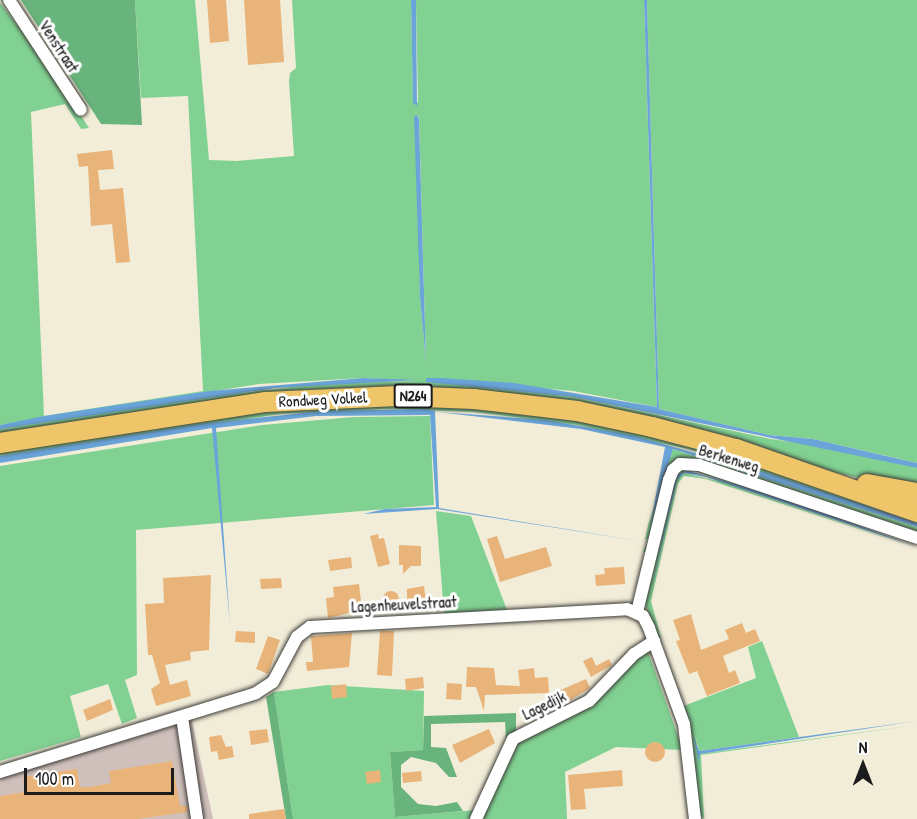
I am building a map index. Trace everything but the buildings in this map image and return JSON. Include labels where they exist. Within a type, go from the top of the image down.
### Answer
[{"type":"main road","name":"Rondweg Volkel","points":[[0,443],[266,402],[439,397],[577,411],[715,443],[820,476],[917,512]]},
{"type":"main road","name":"Rondweg Volkel","points":[[820,476],[917,493]]},
{"type":"street","name":"Venstraat","points":[[9,0],[81,110]]},
{"type":"street","name":"Berkenweg","points":[[636,612],[669,480],[673,470],[680,464],[699,465],[917,538]]},
{"type":"street","name":"Lagenheuvelstraat","points":[[0,772],[182,717],[266,688],[297,637],[310,627],[613,609],[636,612]]},
{"type":"street","points":[[636,612],[643,616],[654,641],[687,736],[695,819]]},
{"type":"street","name":"Lagedijk","points":[[476,819],[513,739],[589,701],[634,654],[654,641]]},
{"type":"street","points":[[182,717],[197,819]]},
{"type":"shaded area","points":[[192,721],[213,819],[0,819],[0,775]]},
{"type":"green space","points":[[1,0],[5,0],[89,128],[81,129],[65,104],[31,112],[44,416],[203,391],[188,96],[141,98],[135,0],[195,0],[209,160],[236,161],[294,156],[289,81],[290,73],[296,68],[292,0],[411,0],[413,103],[418,102],[416,0],[644,0],[657,407],[573,391],[426,378],[451,384],[574,397],[771,439],[828,447],[917,468],[917,490],[458,392],[0,437],[0,429],[196,398],[327,383],[417,381],[363,378],[259,384],[0,425],[0,3],[23,33]],"holes":[[[417,115],[419,116],[426,362],[420,297]]]},
{"type":"green space","points":[[21,0],[135,0],[142,125],[101,124]]},
{"type":"green space","points":[[647,0],[917,0],[917,463],[813,439],[769,435],[659,409]]},
{"type":"green space","points":[[370,402],[537,411],[698,444],[917,515],[917,523],[688,449],[577,425],[474,412],[385,409],[280,414],[0,456],[0,449],[186,419]]},
{"type":"green space","points":[[430,416],[434,505],[136,530],[137,675],[125,680],[137,718],[122,724],[108,684],[70,696],[81,737],[0,761],[0,466],[262,425],[354,417]]},
{"type":"green space","points":[[673,449],[917,527],[917,535],[679,458],[672,464],[650,552],[643,552],[649,538],[645,540],[648,525]]},
{"type":"green space","points":[[682,466],[917,540],[917,544],[694,471],[678,474],[651,600],[677,479],[684,473],[722,482],[917,548],[706,479],[684,476],[678,483],[651,601],[661,638],[657,639],[645,603],[672,476]]},
{"type":"green space","points":[[436,511],[471,516],[507,610],[444,614]]},
{"type":"green space","points":[[762,641],[799,737],[917,721],[699,751],[695,733],[700,762],[699,754],[917,725],[701,755],[704,819],[702,816],[698,819],[681,707],[756,678],[748,647]]},
{"type":"green space","points":[[647,649],[683,750],[616,747],[565,772],[567,819],[479,819],[511,743],[597,700]]},
{"type":"green space","points":[[328,685],[424,691],[423,750],[390,752],[395,817],[476,810],[472,819],[293,819],[274,692]]},
{"type":"green space","points":[[274,692],[293,819],[286,819],[266,697]]},
{"type":"green space","points":[[516,713],[516,734],[506,738],[505,722],[431,724],[431,747],[446,748],[457,777],[449,777],[436,763],[411,757],[401,765],[401,787],[418,804],[436,806],[457,802],[463,811],[395,817],[390,752],[423,750],[424,716]]},
{"type":"water","points":[[411,0],[416,0],[417,106],[413,103]]},
{"type":"water","points":[[644,0],[647,0],[659,409],[769,435],[813,439],[917,463],[917,468],[574,397],[426,382],[426,378],[442,378],[514,383],[657,407]]},
{"type":"water","points":[[418,115],[426,362],[420,297],[414,117]]},
{"type":"water","points":[[363,378],[418,380],[275,388],[0,429],[0,425],[44,416],[210,391]]},
{"type":"water","points":[[426,409],[435,411],[439,508],[645,542],[437,509],[363,514],[385,509],[436,507],[430,415],[316,416],[216,428],[230,625],[212,428],[0,463],[0,456],[200,424],[321,411]]},
{"type":"water","points":[[438,412],[546,420],[631,435],[767,473],[917,523],[917,527],[673,449],[650,526],[665,447],[581,429]]},
{"type":"water","points":[[686,470],[789,500],[917,547],[706,477],[684,473],[677,480],[649,600],[676,476]]},
{"type":"water","points":[[917,721],[700,754],[699,763],[693,734],[699,751]]}]
